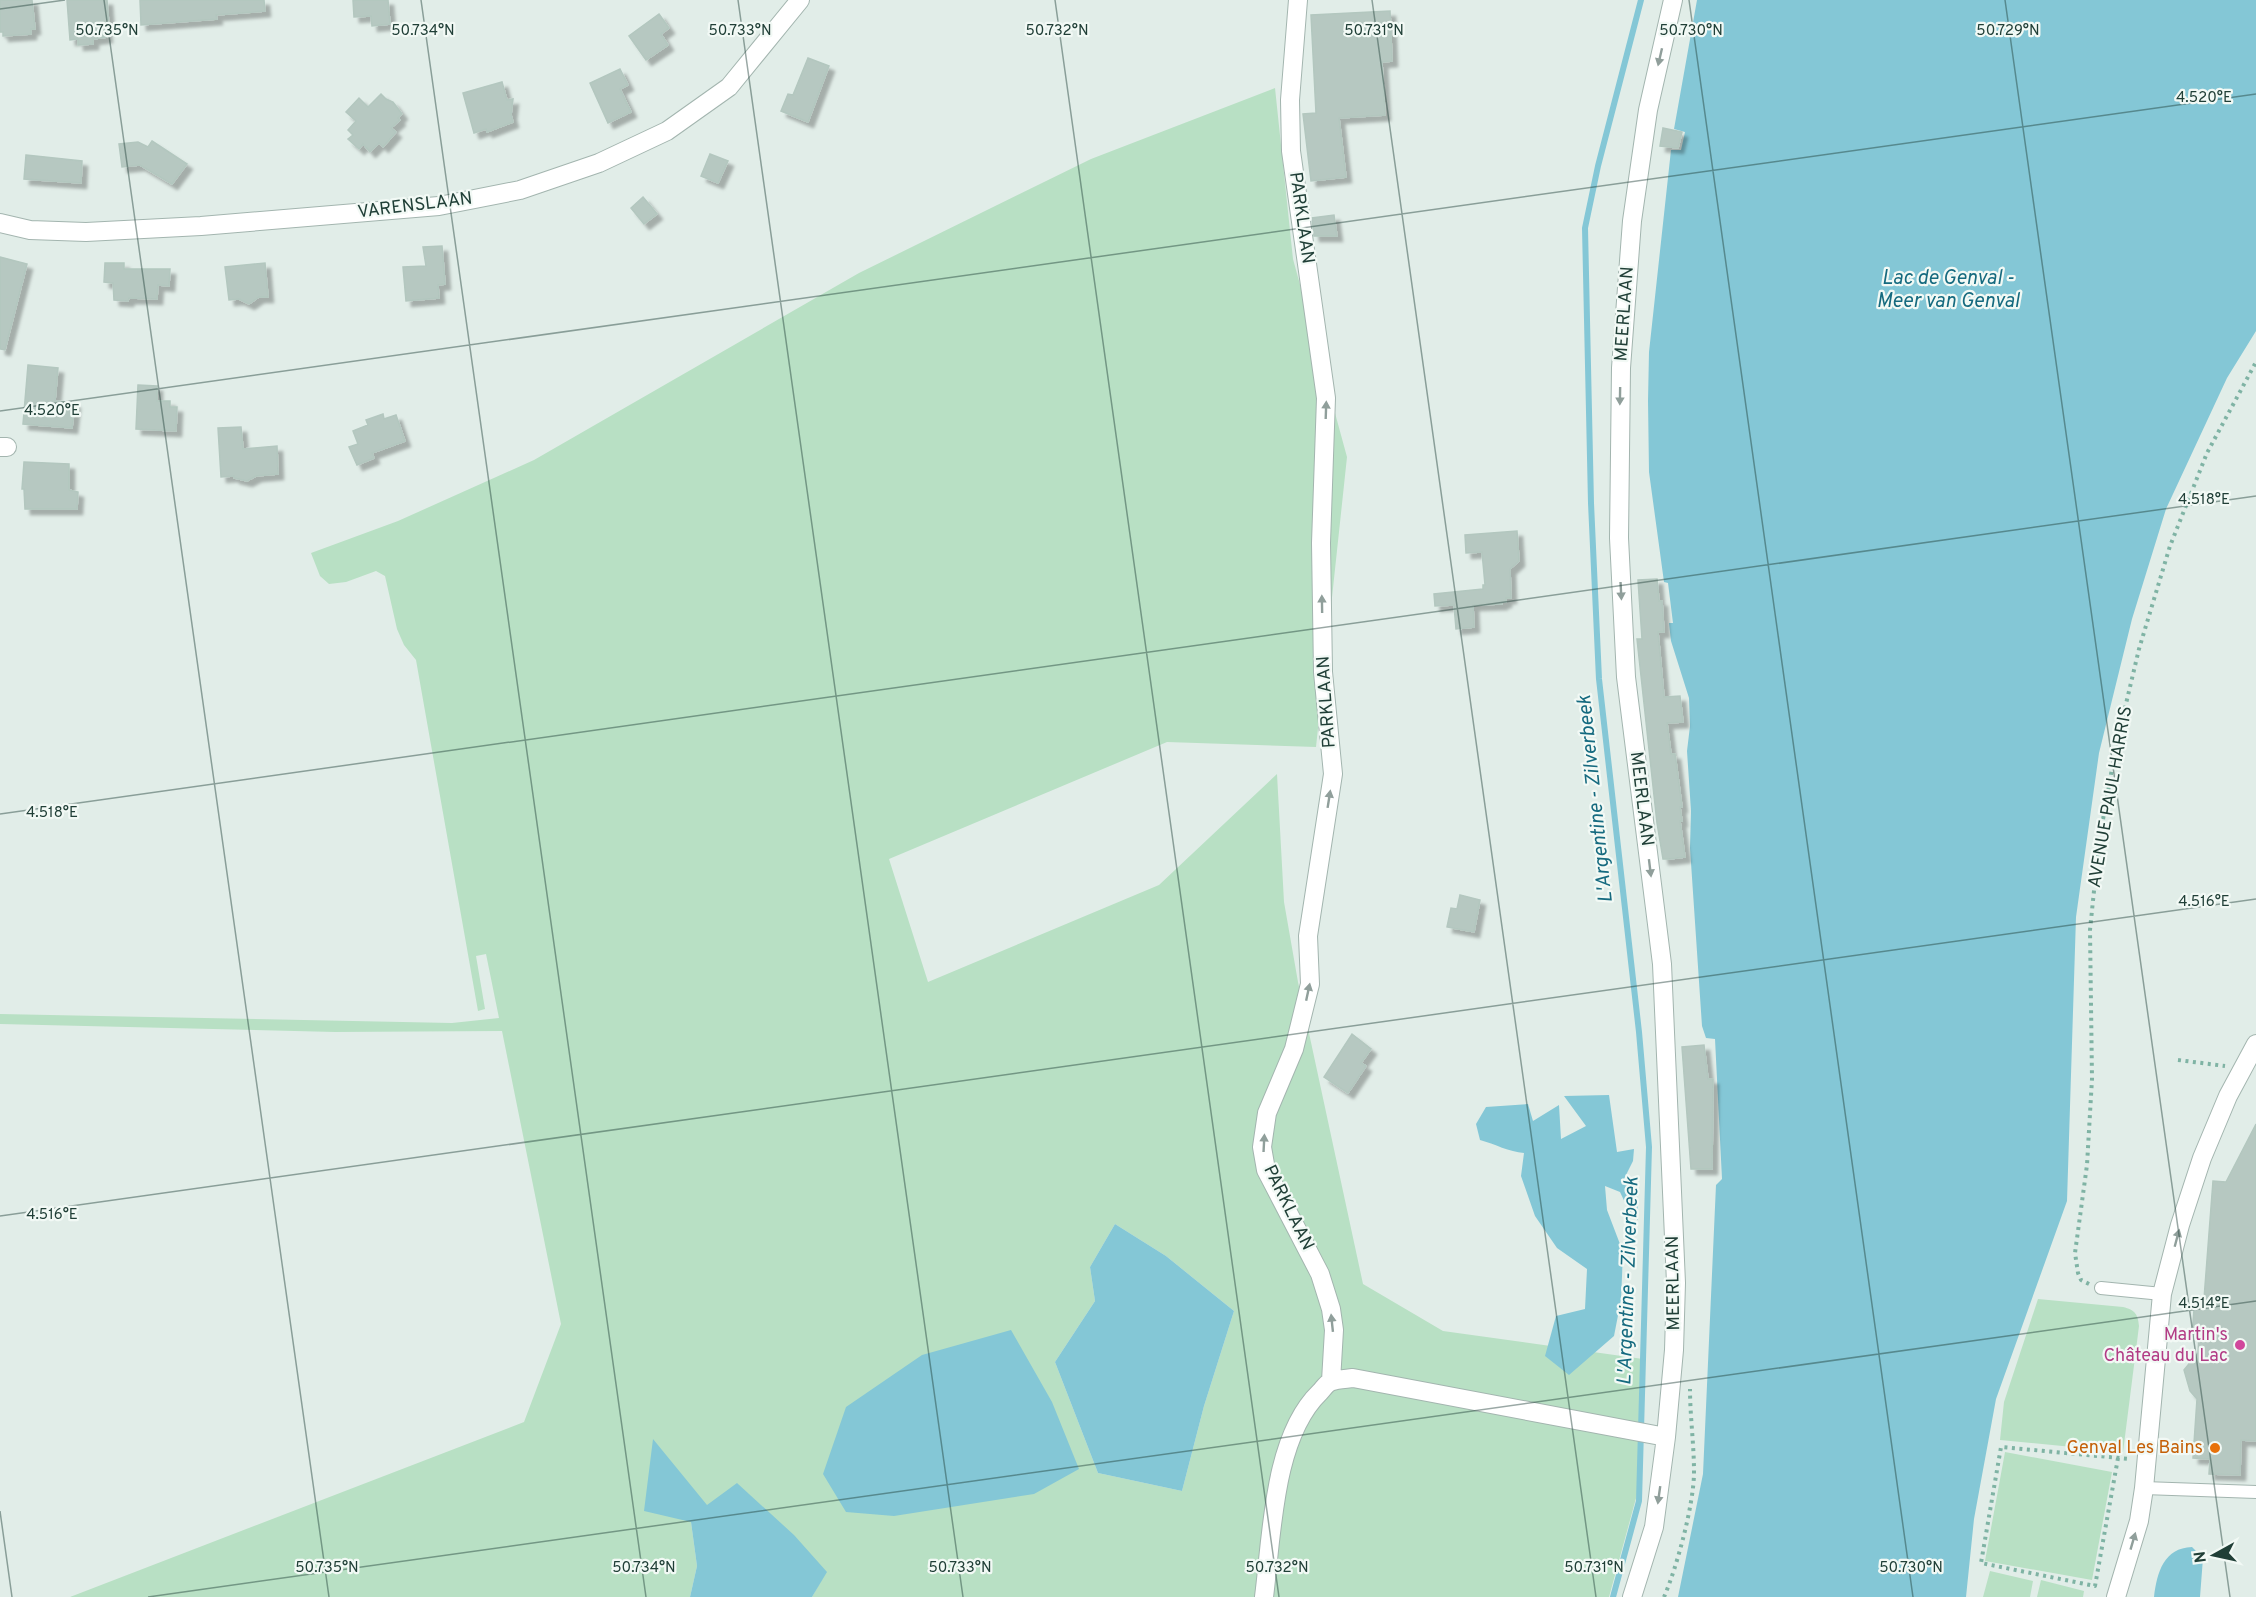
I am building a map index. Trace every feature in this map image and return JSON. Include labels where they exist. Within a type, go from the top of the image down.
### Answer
[{"type":"street","name":"VARENSLAAN","points":[[0,223],[30,230],[86,232],[201,226],[440,206],[520,190],[600,163],[667,131],[729,87],[800,0]]},
{"type":"street","name":"PARKLAAN","points":[[1298,0],[1290,100],[1291,151],[1326,398],[1321,543],[1323,672],[1333,774],[1308,936],[1310,984],[1294,1049],[1267,1113],[1262,1147],[1266,1170],[1320,1274],[1326,1292],[1334,1330],[1330,1381]]},
{"type":"street","name":"MEERLAAN","points":[[1632,1597],[1654,1527],[1661,1436],[1674,1350],[1676,1283],[1662,964],[1626,676],[1619,538],[1621,368],[1632,221],[1648,110],[1673,0]]},
{"type":"street","points":[[2116,1597],[2139,1521],[2148,1461],[2162,1294],[2180,1225],[2202,1158],[2228,1096],[2256,1044]]},
{"type":"street","points":[[1264,1597],[1286,1448],[1300,1418],[1315,1396],[1330,1381],[1353,1378],[1661,1436]]},
{"type":"lane","points":[[2101,1288],[2162,1294]]},
{"type":"lane","points":[[2144,1488],[2256,1492]]},
{"type":"path","name":"AVENUE PAUL HARRIS","points":[[2101,1288],[2081,1280],[2074,1253],[2087,1165],[2092,1090],[2090,930],[2099,843],[2116,746],[2139,649],[2170,546],[2207,453],[2256,362]]},
{"type":"path","points":[[2178,1060],[2242,1069]]},
{"type":"path","points":[[2118,1458],[2095,1586],[1981,1563],[2001,1447],[2118,1458],[2148,1461]]},
{"type":"green space","points":[[1275,88],[1293,259],[1347,457],[1316,747],[1167,742],[889,859],[928,982],[1159,885],[1277,774],[1284,902],[1298,982],[1363,1284],[1443,1331],[1643,1359],[1641,1480],[1609,1597],[812,1597],[826,1572],[691,1522],[697,1566],[690,1597],[70,1597],[524,1422],[561,1324],[502,1031],[335,1032],[0,1024],[0,1014],[452,1023],[499,1018],[486,954],[476,956],[485,1009],[478,1011],[416,660],[404,645],[397,629],[385,576],[376,571],[346,582],[329,584],[320,576],[311,553],[398,521],[534,460],[859,273],[1091,159]],"holes":[[[1115,1224],[1166,1256],[1234,1311],[1204,1406],[1182,1491],[1098,1473],[1055,1362],[1095,1301],[1090,1267]]]},
{"type":"green space","points":[[2038,1299],[2123,1307],[2133,1311],[2137,1316],[2139,1326],[2123,1452],[2000,1440],[2004,1402]]},
{"type":"green space","points":[[2005,1452],[2112,1472],[2092,1580],[1985,1561]]},
{"type":"green space","points":[[1990,1571],[2033,1581],[2030,1597],[1983,1597]]},
{"type":"green space","points":[[2041,1580],[2084,1591],[2083,1597],[2037,1597]]},
{"type":"water","name":"Lac de Genval - Meer van Genval","points":[[1697,0],[2256,0],[2256,331],[2227,378],[2166,509],[2132,619],[2099,753],[2076,917],[2067,1201],[1996,1399],[1974,1519],[1966,1597],[1678,1597],[1703,1474],[1716,1185],[1722,1179],[1715,1039],[1706,1038],[1702,1026],[1690,848],[1691,811],[1687,751],[1690,726],[1689,698],[1671,641],[1669,623],[1673,623],[1668,583],[1664,582],[1649,472],[1648,401],[1649,352],[1671,150],[1681,150],[1685,132],[1674,129]]},
{"type":"water","points":[[1609,1095],[1617,1152],[1634,1149],[1633,1161],[1624,1179],[1637,1188],[1638,1220],[1630,1213],[1620,1192],[1605,1186],[1607,1210],[1623,1252],[1621,1300],[1614,1336],[1569,1375],[1545,1356],[1556,1316],[1585,1309],[1587,1269],[1557,1248],[1535,1216],[1521,1176],[1524,1153],[1507,1150],[1480,1140],[1476,1124],[1486,1107],[1528,1104],[1533,1121],[1559,1105],[1561,1139],[1586,1126],[1564,1096]]},
{"type":"water","points":[[1115,1224],[1166,1256],[1234,1311],[1204,1406],[1182,1491],[1098,1473],[1055,1362],[1095,1301],[1090,1267]]},
{"type":"water","points":[[1011,1330],[1052,1402],[1079,1469],[1034,1494],[894,1516],[846,1512],[823,1474],[846,1407],[922,1355]]},
{"type":"water","points":[[653,1439],[707,1505],[737,1483],[794,1535],[827,1572],[812,1597],[690,1597],[697,1566],[691,1522],[644,1511]]},
{"type":"water","points":[[2192,1547],[2203,1558],[2200,1597],[2154,1597],[2160,1570],[2168,1557],[2182,1548]]},
{"type":"building","points":[[0,0],[32,0],[35,29],[31,29],[31,34],[3,36],[3,32],[0,32]]},
{"type":"building","points":[[67,0],[107,0],[109,26],[106,26],[107,37],[93,39],[93,44],[78,45],[78,39],[70,40]]},
{"type":"building","points":[[140,0],[264,0],[265,11],[216,15],[217,19],[141,25]]},
{"type":"building","points":[[353,0],[388,0],[390,24],[372,26],[371,16],[354,17]]},
{"type":"building","points":[[1390,11],[1392,61],[1382,62],[1385,115],[1339,118],[1346,177],[1311,181],[1303,114],[1316,113],[1311,15]]},
{"type":"building","points":[[659,14],[669,28],[661,34],[668,45],[646,60],[629,36]]},
{"type":"building","points":[[808,58],[829,66],[808,122],[781,111],[788,94],[793,95]]},
{"type":"building","points":[[620,69],[628,85],[620,89],[631,112],[608,123],[590,83]]},
{"type":"building","points":[[502,82],[507,100],[513,99],[511,115],[513,122],[487,132],[486,129],[474,133],[463,93]]},
{"type":"building","points":[[381,94],[393,102],[402,114],[398,118],[400,120],[391,128],[396,132],[383,147],[379,143],[370,152],[363,144],[359,149],[348,139],[353,135],[348,130],[356,121],[346,112],[359,98],[368,107]]},
{"type":"building","points":[[1663,128],[1682,132],[1678,148],[1660,146]]},
{"type":"building","points":[[152,141],[187,164],[172,184],[140,165],[122,167],[119,144],[138,142],[148,147]]},
{"type":"building","points":[[710,154],[728,161],[718,183],[701,176]]},
{"type":"building","points":[[26,155],[82,161],[81,183],[24,179]]},
{"type":"building","points":[[643,197],[657,214],[644,224],[631,208]]},
{"type":"building","points":[[1334,215],[1337,236],[1314,236],[1312,218]]},
{"type":"building","points":[[442,246],[445,284],[438,285],[439,298],[406,301],[403,267],[426,266],[423,247]]},
{"type":"building","points":[[0,257],[27,264],[5,350],[0,349]]},
{"type":"building","points":[[105,263],[124,263],[124,269],[170,269],[169,286],[158,285],[157,299],[114,300],[113,283],[104,282]]},
{"type":"building","points":[[265,263],[268,297],[259,297],[249,304],[239,299],[229,300],[225,267]]},
{"type":"building","points":[[28,365],[58,368],[55,401],[75,403],[72,428],[23,424]]},
{"type":"building","points":[[138,385],[157,386],[157,401],[170,401],[170,407],[177,407],[176,431],[136,429]]},
{"type":"building","points":[[383,414],[384,419],[396,415],[405,441],[372,453],[374,458],[357,465],[349,447],[358,444],[353,431],[368,425],[366,420]]},
{"type":"building","points":[[241,427],[243,449],[277,446],[278,474],[256,476],[247,481],[234,478],[234,476],[221,477],[218,428]]},
{"type":"building","points":[[24,462],[69,464],[69,490],[78,492],[77,509],[25,509],[24,489],[22,489]]},
{"type":"building","points":[[1517,531],[1519,561],[1510,569],[1511,598],[1506,598],[1506,602],[1502,604],[1473,605],[1474,627],[1456,629],[1454,605],[1435,606],[1434,594],[1483,589],[1485,585],[1482,552],[1466,553],[1465,535]]},
{"type":"building","points":[[1657,579],[1659,601],[1662,601],[1664,632],[1658,632],[1664,697],[1680,696],[1683,722],[1667,723],[1671,754],[1675,754],[1682,807],[1680,807],[1682,821],[1680,821],[1685,857],[1669,859],[1663,859],[1657,823],[1637,639],[1642,639],[1638,580]]},
{"type":"building","points":[[1460,895],[1480,900],[1474,932],[1447,927],[1451,908],[1457,909]]},
{"type":"building","points":[[1352,1034],[1371,1049],[1361,1063],[1366,1066],[1348,1093],[1324,1077]]},
{"type":"building","points":[[1704,1045],[1708,1079],[1713,1079],[1712,1169],[1691,1169],[1682,1047]]},
{"type":"building","points":[[2256,1124],[2256,1441],[2241,1440],[2240,1475],[2209,1474],[2210,1459],[2193,1458],[2197,1399],[2190,1391],[2184,1370],[2198,1353],[2199,1334],[2192,1334],[2195,1298],[2204,1299],[2213,1181],[2226,1182]]},
{"type":"waterway","name":"L'Argentine - Zilverbeek","points":[[1613,1597],[1639,1501],[1649,1147],[1639,1032],[1599,679],[1591,503],[1585,228],[1598,166],[1641,0]]},
{"type":"place","name":"Martin's Château du Lac","points":[[2240,1345]]},
{"type":"place","name":"Genval Les Bains","points":[[2215,1448]]}]
